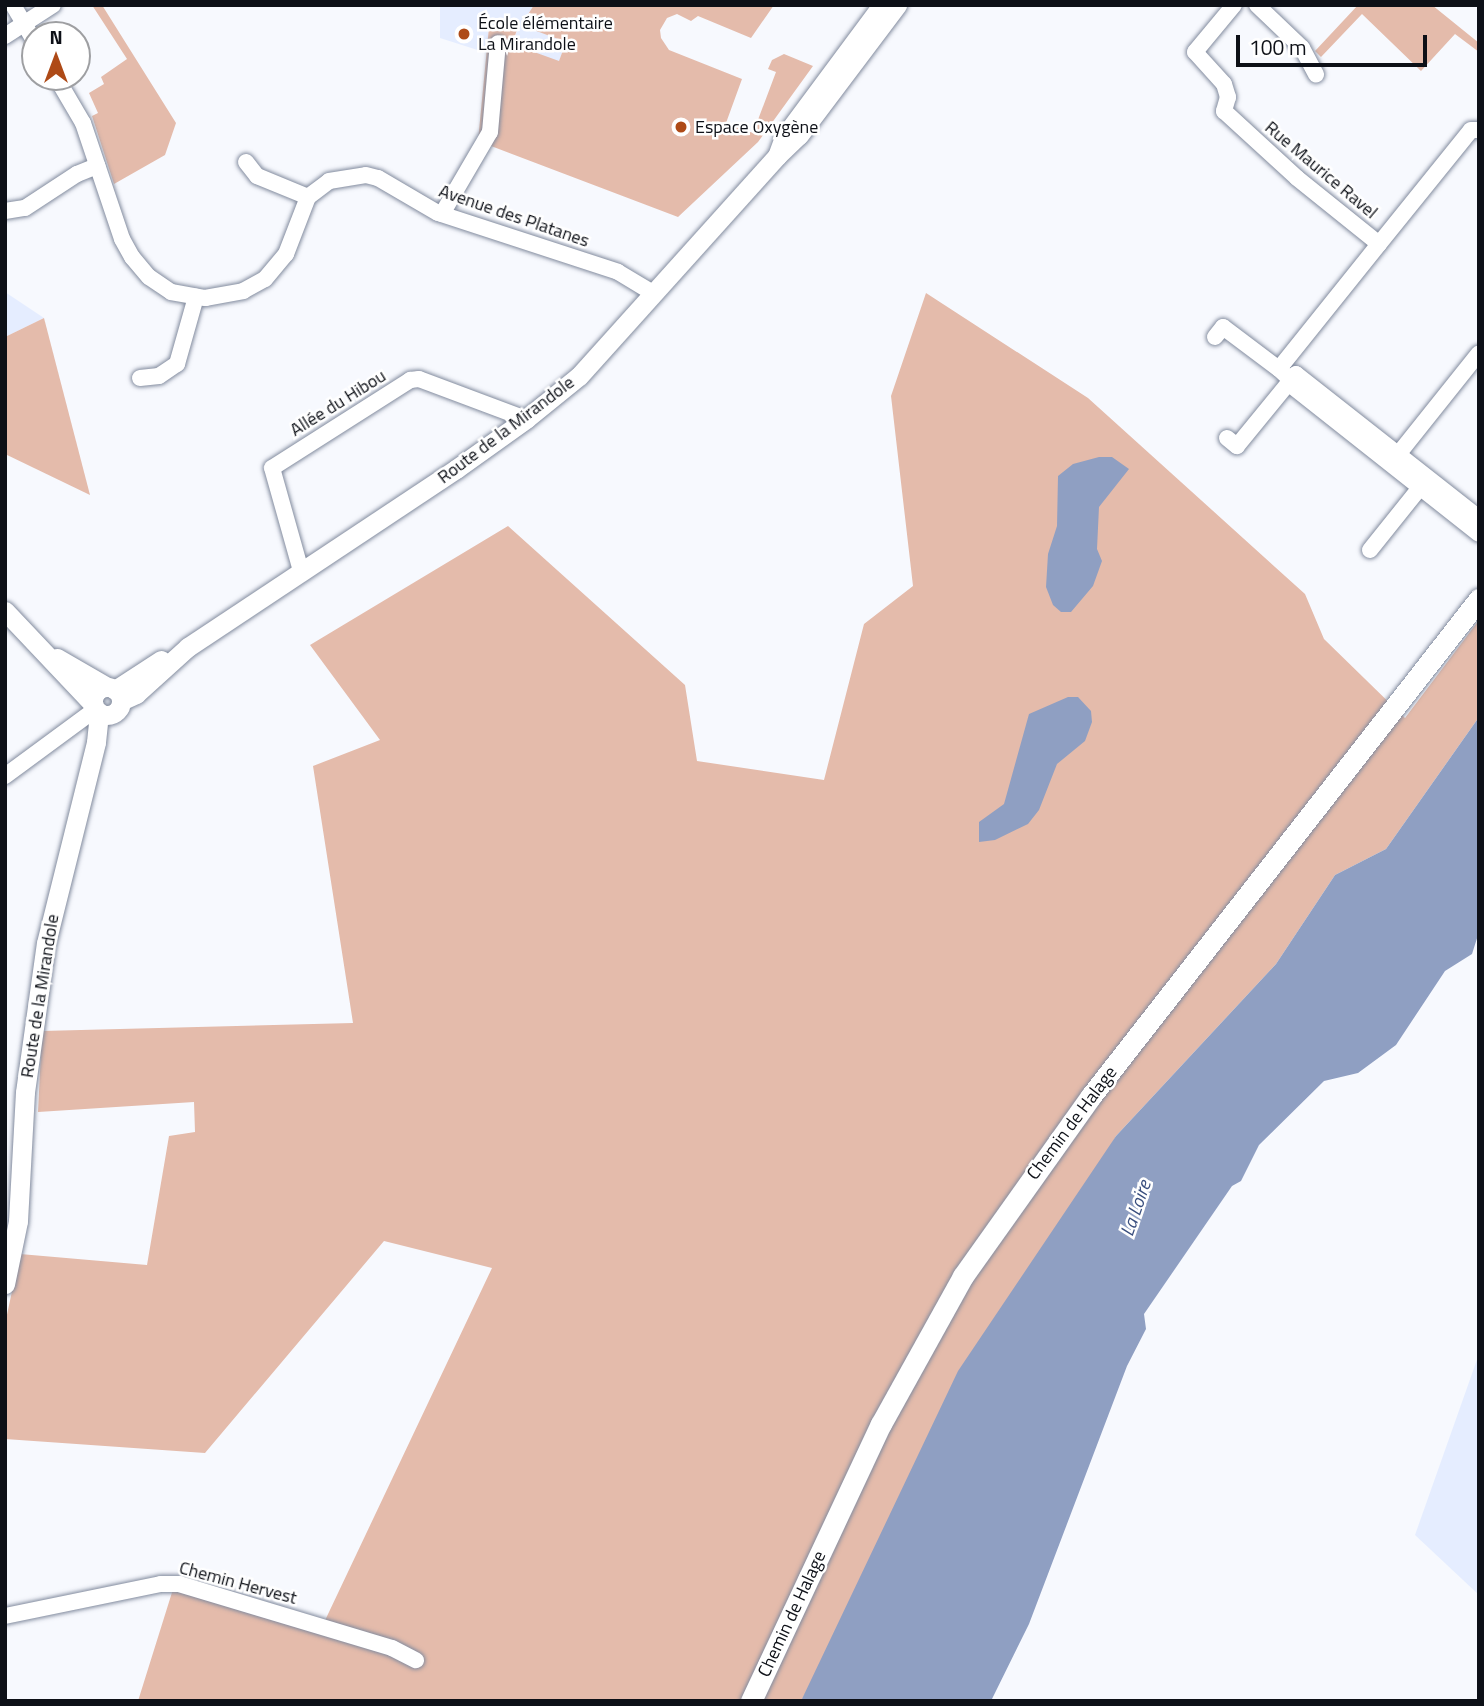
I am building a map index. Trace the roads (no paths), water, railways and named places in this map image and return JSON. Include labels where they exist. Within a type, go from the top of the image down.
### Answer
[{"type":"main road","name":"Chemin de Halage","points":[[751,1701],[881,1424],[963,1276],[1098,1086],[1479,600]]},
{"type":"street","points":[[13,5],[22,21]]},
{"type":"street","points":[[29,21],[53,5]]},
{"type":"street","name":"Route de la Mirandole","points":[[840,71],[883,5]]},
{"type":"street","name":"Route de la Mirandole","points":[[5,1284],[18,1221],[25,1092],[46,943],[96,742],[96,709],[107,715],[115,712],[114,693],[136,694],[187,647],[526,419],[579,376],[777,156],[784,137],[897,5]]},
{"type":"street","name":"Rue Maurice Ravel","points":[[1227,438],[1237,446],[1289,377],[1379,244],[1297,178],[1224,111],[1228,97],[1224,84],[1195,51],[1234,5]]},
{"type":"street","points":[[1256,5],[1301,48],[1316,74]]},
{"type":"street","points":[[5,36],[21,26]]},
{"type":"street","points":[[442,214],[490,132],[498,43]]},
{"type":"street","points":[[64,91],[83,123],[122,239],[132,257],[149,277],[170,292],[196,298],[227,295],[265,279],[286,254],[308,197],[257,176],[246,162]]},
{"type":"street","points":[[1379,244],[1471,130],[1479,130]]},
{"type":"street","points":[[5,211],[25,208],[78,174],[97,166]]},
{"type":"street","name":"Avenue des Platanes","points":[[308,197],[330,181],[366,175],[378,178],[442,214],[618,272],[653,293]]},
{"type":"street","points":[[140,378],[159,376],[177,364],[196,298]]},
{"type":"street","points":[[1215,337],[1223,327],[1424,483],[1479,534]]},
{"type":"street","points":[[1394,459],[1479,353]]},
{"type":"street","name":"Allée du Hibou","points":[[301,571],[272,468],[410,380],[419,379],[526,419]]},
{"type":"street","points":[[1424,483],[1479,518]]},
{"type":"street","points":[[1370,550],[1424,483]]},
{"type":"street","points":[[5,611],[46,652],[96,709],[5,776]]},
{"type":"street","points":[[46,652],[114,693]]},
{"type":"street","name":"Chemin Hervest","points":[[5,1616],[161,1584],[179,1584],[392,1648],[416,1660]]},
{"type":"water","points":[[1099,457],[1112,457],[1129,469],[1099,507],[1097,549],[1102,561],[1093,586],[1071,612],[1061,612],[1053,605],[1046,587],[1048,554],[1057,526],[1058,476],[1073,464]]},
{"type":"water","points":[[1068,697],[1078,697],[1091,711],[1092,722],[1085,741],[1057,764],[1039,810],[1028,824],[995,840],[979,842],[979,822],[1004,804],[1029,714]]},
{"type":"water","name":"La Loire","points":[[1479,717],[1479,932],[1472,954],[1445,971],[1396,1045],[1358,1073],[1324,1081],[1259,1145],[1241,1181],[1232,1186],[1144,1314],[1146,1329],[1127,1366],[1029,1624],[991,1701],[801,1701],[958,1371],[1116,1136],[1276,964],[1335,875],[1386,849]]},
{"type":"place","name":"École élémentaire La Mirandole","points":[[464,34]]},
{"type":"place","name":"Espace Oxygène","points":[[681,127]]}]
